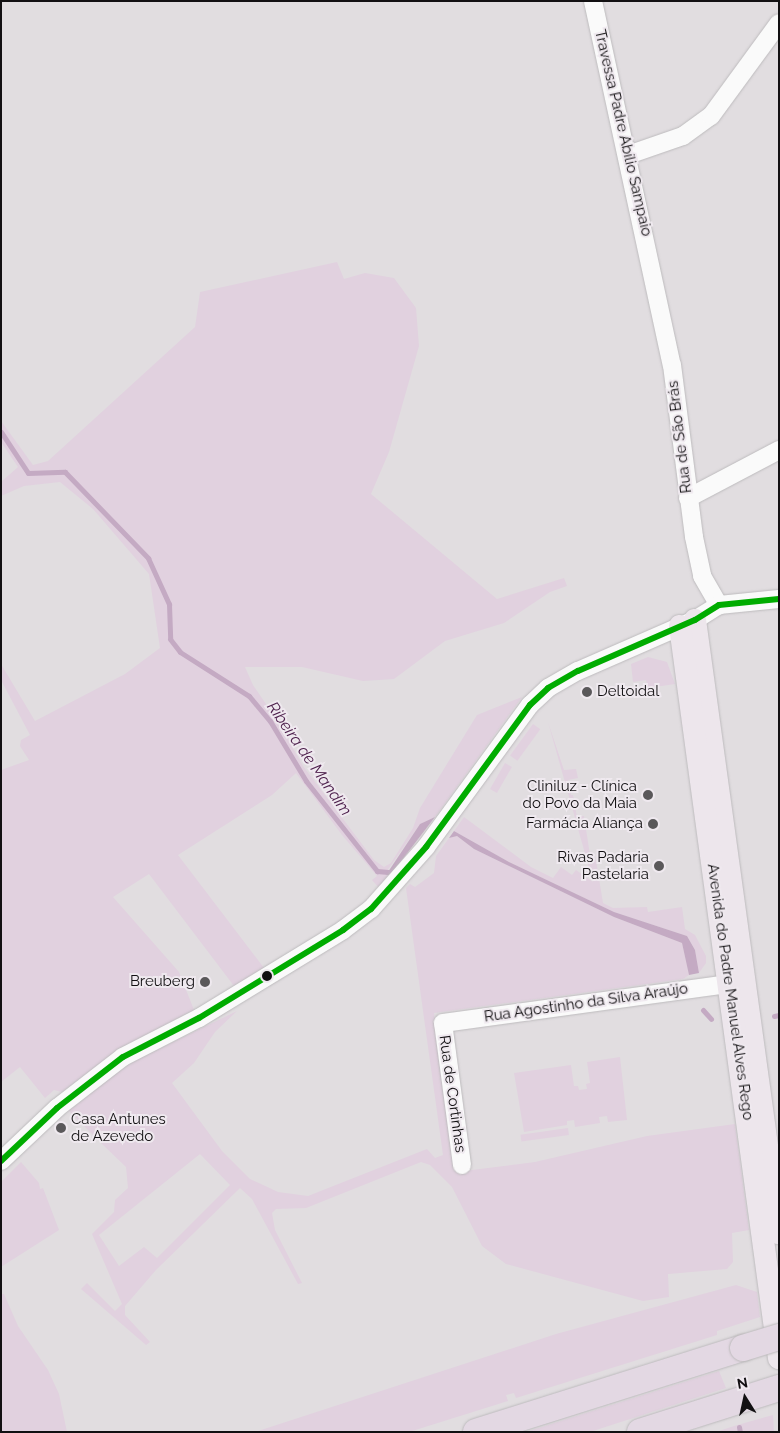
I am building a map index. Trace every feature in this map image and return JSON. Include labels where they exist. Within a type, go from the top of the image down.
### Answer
[{"type":"highway","points":[[476,1432],[779,1337]]},
{"type":"highway","points":[[640,1432],[779,1388]]},
{"type":"main road","name":"Avenida do Padre Manuel Alves Rego","points":[[687,623],[729,984],[775,1298],[779,1358]]},
{"type":"main road","name":"Avenida do Padre Manuel Alves Rego","points":[[687,623],[779,1232]]},
{"type":"street","name":"Travessa Padre Abílio Sampaio","points":[[594,1],[652,265]]},
{"type":"street","points":[[628,155],[683,136],[711,116],[779,23]]},
{"type":"street","name":"Rua de São Brás","points":[[652,265],[672,365],[688,498],[702,576],[719,605]]},
{"type":"street","points":[[688,498],[779,450]]},
{"type":"street","points":[[1,1161],[57,1108],[123,1057],[199,1018],[343,930],[371,909],[426,847],[530,705],[548,688],[578,671],[687,623],[719,605],[779,600]]},
{"type":"street","name":"Rua Agostinho da Silva Araújo","points":[[443,1023],[729,984]]},
{"type":"street","name":"Rua de Cortinhas","points":[[443,1023],[462,1165]]},
{"type":"shaded area","points":[[337,262],[344,279],[365,273],[394,278],[416,308],[419,346],[389,452],[371,494],[497,599],[564,578],[567,586],[550,592],[504,623],[445,641],[394,679],[363,681],[302,667],[245,667],[253,685],[277,720],[303,766],[374,860],[384,867],[391,863],[413,828],[420,808],[477,715],[522,697],[435,817],[420,824],[387,871],[392,873],[380,889],[372,880],[377,876],[342,835],[296,773],[272,795],[178,855],[264,968],[234,986],[149,874],[113,897],[179,972],[194,1010],[118,1050],[62,1092],[54,1090],[45,1098],[20,1067],[1,1082],[1,770],[29,760],[20,746],[21,740],[30,735],[1,680],[1,664],[35,721],[125,674],[160,648],[149,574],[93,509],[60,482],[24,486],[1,496],[1,482],[18,467],[1,442],[1,421],[33,465],[48,461],[195,327],[200,292]]},
{"type":"shaded area","points":[[648,657],[667,662],[675,684],[648,688],[646,680],[633,682],[631,664]]},
{"type":"shaded area","points":[[548,722],[564,770],[576,769],[578,778],[568,780],[571,795],[573,795],[577,817],[584,816],[590,855],[596,860],[603,903],[613,908],[647,907],[648,912],[682,907],[685,929],[695,935],[706,956],[706,963],[699,973],[695,950],[687,936],[614,912],[509,862],[454,831],[464,817],[531,867],[553,878],[561,867],[572,875],[576,870],[593,882]]},
{"type":"shaded area","points":[[533,724],[540,729],[517,761],[510,756]]},
{"type":"shaded area","points":[[505,763],[512,767],[497,793],[490,789]]},
{"type":"shaded area","points":[[435,817],[392,873],[386,875],[420,824]]},
{"type":"shaded area","points":[[454,831],[509,862],[614,912],[687,936],[695,950],[699,973],[689,975],[682,943],[614,917],[474,849],[457,836],[449,838]]},
{"type":"shaded area","points":[[457,836],[474,849],[614,917],[682,943],[689,975],[683,979],[434,1013],[456,1172],[535,1162],[647,1136],[735,1124],[749,1230],[732,1233],[733,1262],[727,1269],[668,1274],[669,1297],[643,1301],[506,1264],[482,1246],[452,1187],[430,1165],[421,1162],[306,1208],[276,1209],[272,1213],[275,1230],[302,1283],[298,1284],[252,1199],[240,1188],[156,1270],[125,1306],[125,1315],[150,1342],[146,1345],[81,1289],[87,1283],[115,1311],[122,1304],[92,1234],[114,1212],[115,1200],[128,1188],[126,1167],[101,1143],[105,1137],[99,1134],[96,1138],[67,1109],[128,1064],[237,1011],[215,1032],[194,1063],[172,1083],[222,1151],[250,1179],[278,1192],[308,1196],[427,1149],[435,1158],[443,1155],[406,888],[410,884],[415,887],[434,873],[436,856],[449,838]],"holes":[[[200,1154],[230,1185],[157,1258],[144,1247],[119,1266],[99,1235]]]},
{"type":"shaded area","points":[[620,1057],[627,1120],[608,1122],[607,1116],[599,1117],[600,1123],[575,1127],[574,1120],[567,1121],[567,1125],[524,1132],[514,1073],[571,1065],[574,1086],[578,1086],[579,1090],[587,1089],[586,1084],[590,1083],[587,1062]]},
{"type":"shaded area","points":[[568,1128],[569,1135],[521,1142],[520,1135]]},
{"type":"shaded area","points":[[21,1162],[39,1183],[40,1189],[43,1188],[59,1230],[1,1267],[1,1182]]},
{"type":"shaded area","points":[[736,1285],[757,1292],[760,1317],[717,1331],[717,1335],[516,1398],[514,1393],[506,1395],[508,1401],[409,1432],[255,1432],[556,1334]]},
{"type":"shaded area","points":[[1,1294],[4,1294],[18,1326],[48,1370],[59,1394],[67,1432],[1,1432]]},
{"type":"shaded area","points":[[719,1371],[726,1388],[593,1431],[526,1432]]},
{"type":"shaded area","points":[[773,1415],[774,1432],[716,1432],[734,1426]]},
{"type":"waterway","name":"Ribeira de Mandim","points":[[1,432],[28,473],[65,472],[148,558],[169,604],[170,639],[180,652],[249,696],[270,721],[306,781],[377,871],[388,872]]},
{"type":"waterway","name":"Ribeira de Mandim","points":[[703,1010],[711,1019]]},
{"type":"waterway","name":"Ribeira de Mandim","points":[[774,1016],[779,1015]]},
{"type":"waterway","points":[[739,1427],[740,1432]]},
{"type":"transit line","points":[[1,1161],[57,1108],[123,1057],[199,1018],[343,930],[371,909],[426,847],[530,705],[548,688],[578,671],[695,620],[719,605],[779,599]]},
{"type":"place","name":"Deltoidal","points":[[587,692]]},
{"type":"place","name":"Cliniluz - Clínica do Povo da Maia","points":[[648,795]]},
{"type":"place","name":"Farmácia Aliança","points":[[653,824]]},
{"type":"place","name":"Rivas Padaria Pastelaria","points":[[659,866]]},
{"type":"place","name":"Breuberg","points":[[205,982]]},
{"type":"place","name":"Casa Antunes de Azevedo","points":[[61,1128]]}]
